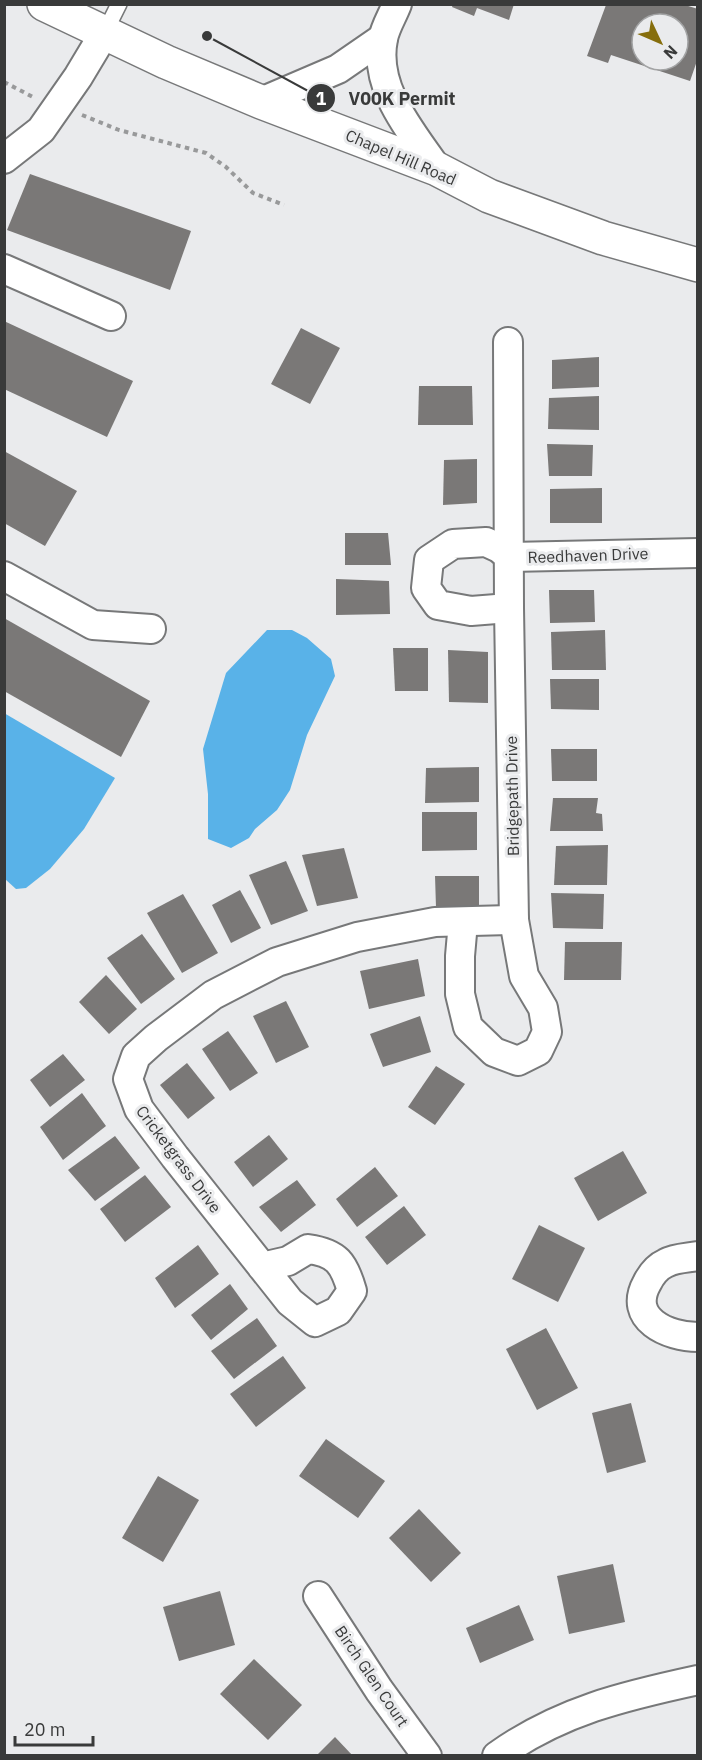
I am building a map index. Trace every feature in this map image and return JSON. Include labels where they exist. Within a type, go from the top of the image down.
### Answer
[{"type":"main road","name":"Chapel Hill Road","points":[[44,4],[112,19],[166,62],[261,102],[437,169],[489,196],[603,237],[698,266]]},
{"type":"street","points":[[398,4],[383,38],[381,64],[393,105],[437,169]]},
{"type":"street","points":[[4,159],[41,130],[78,77],[112,19]]},
{"type":"street","points":[[261,102],[338,69],[383,38]]},
{"type":"street","points":[[4,269],[111,316]]},
{"type":"street","name":"Bridgepath Drive","points":[[463,922],[460,994],[468,1027],[494,1052],[518,1061],[538,1051],[547,1032],[543,1008],[524,976],[514,920],[508,342]]},
{"type":"street","name":"Reedhaven Drive","points":[[509,608],[471,611],[438,605],[426,588],[429,560],[453,544],[486,542],[499,548],[510,557],[698,552]]},
{"type":"street","points":[[4,576],[93,625],[151,629]]},
{"type":"street","name":"Cricketgrass Drive","points":[[262,1267],[139,1109],[128,1079],[136,1056],[213,995],[278,962],[357,937],[435,922],[514,920]]},
{"type":"street","points":[[698,1256],[666,1263],[654,1272],[642,1292],[642,1307],[647,1318],[657,1327],[685,1337],[698,1337]]},
{"type":"street","name":"Birch Glen Court","points":[[318,1596],[385,1699],[427,1755]]},
{"type":"street","points":[[497,1755],[565,1716],[644,1692],[698,1680]]},
{"type":"path","points":[[4,82],[23,94]]},
{"type":"path","points":[[93,120],[119,130],[206,153],[226,167],[253,193],[284,204]]},
{"type":"water","points":[[267,630],[292,630],[307,638],[331,659],[335,676],[307,735],[290,790],[277,810],[255,829],[249,838],[231,848],[208,839],[208,794],[203,749],[226,673]]},
{"type":"water","points":[[4,713],[115,778],[84,829],[50,869],[26,888],[16,889],[5,879]]},
{"type":"building","points":[[453,4],[514,4],[509,20],[477,8],[474,16],[452,7]]},
{"type":"building","points":[[606,5],[685,5],[698,9],[698,58],[690,81],[663,72],[690,72],[690,12],[630,12],[630,61],[611,55],[608,63],[587,56]]},
{"type":"building","points":[[30,174],[191,231],[170,290],[7,230]]},
{"type":"building","points":[[4,321],[133,381],[107,437],[4,389]]},
{"type":"building","points":[[301,328],[340,348],[310,404],[271,384]]},
{"type":"building","points":[[599,357],[599,387],[552,389],[552,360]]},
{"type":"building","points":[[419,386],[472,386],[473,425],[418,425]]},
{"type":"building","points":[[599,396],[599,430],[548,429],[549,398]]},
{"type":"building","points":[[547,444],[593,445],[592,476],[549,476]]},
{"type":"building","points":[[4,451],[77,491],[45,546],[4,523]]},
{"type":"building","points":[[477,459],[477,503],[443,505],[444,460]]},
{"type":"building","points":[[602,488],[602,523],[550,523],[550,489]]},
{"type":"building","points":[[345,533],[388,533],[391,565],[345,565]]},
{"type":"building","points":[[336,579],[389,581],[390,614],[336,615]]},
{"type":"building","points":[[549,590],[594,590],[595,622],[550,623]]},
{"type":"building","points":[[4,618],[150,701],[121,757],[4,691]]},
{"type":"building","points":[[605,630],[606,670],[552,670],[551,632]]},
{"type":"building","points":[[393,648],[428,648],[428,691],[395,691]]},
{"type":"building","points":[[448,650],[488,652],[488,703],[449,702]]},
{"type":"building","points":[[550,679],[599,679],[599,710],[551,709]]},
{"type":"building","points":[[551,749],[597,749],[597,781],[552,781]]},
{"type":"building","points":[[479,767],[479,802],[425,803],[426,768]]},
{"type":"building","points":[[553,798],[598,798],[596,813],[602,814],[603,831],[550,831]]},
{"type":"building","points":[[422,812],[477,812],[477,850],[422,851]]},
{"type":"building","points":[[608,845],[607,885],[554,885],[556,846]]},
{"type":"building","points":[[344,848],[358,898],[317,906],[302,855]]},
{"type":"building","points":[[286,861],[308,911],[271,925],[249,875]]},
{"type":"building","points":[[435,876],[479,876],[479,907],[436,908]]},
{"type":"building","points":[[240,890],[261,928],[231,943],[212,905]]},
{"type":"building","points":[[551,893],[604,894],[603,929],[553,928]]},
{"type":"building","points":[[183,894],[218,953],[182,973],[147,913]]},
{"type":"building","points":[[142,934],[175,979],[141,1004],[107,958]]},
{"type":"building","points":[[565,942],[622,942],[621,980],[564,980]]},
{"type":"building","points":[[418,959],[425,996],[369,1009],[360,971]]},
{"type":"building","points":[[106,975],[137,1009],[109,1034],[79,1002]]},
{"type":"building","points":[[286,1001],[309,1047],[276,1063],[253,1016]]},
{"type":"building","points":[[420,1016],[431,1052],[383,1067],[370,1034]]},
{"type":"building","points":[[228,1031],[258,1073],[230,1091],[202,1049]]},
{"type":"building","points":[[63,1054],[85,1080],[50,1107],[30,1080]]},
{"type":"building","points":[[187,1063],[215,1098],[188,1119],[160,1085]]},
{"type":"building","points":[[436,1066],[465,1084],[435,1125],[408,1107]]},
{"type":"building","points":[[82,1093],[106,1126],[63,1160],[40,1127]]},
{"type":"building","points":[[269,1135],[288,1159],[253,1187],[234,1162]]},
{"type":"building","points":[[115,1136],[140,1168],[95,1201],[68,1170]]},
{"type":"building","points":[[623,1151],[647,1193],[598,1221],[574,1178]]},
{"type":"building","points":[[375,1167],[398,1196],[357,1227],[336,1199]]},
{"type":"building","points":[[145,1175],[171,1207],[125,1242],[100,1209]]},
{"type":"building","points":[[297,1180],[316,1205],[281,1232],[259,1207]]},
{"type":"building","points":[[404,1206],[426,1235],[387,1265],[365,1237]]},
{"type":"building","points":[[539,1225],[585,1248],[558,1302],[512,1279]]},
{"type":"building","points":[[198,1245],[219,1274],[175,1308],[155,1278]]},
{"type":"building","points":[[230,1284],[248,1309],[211,1340],[191,1315]]},
{"type":"building","points":[[257,1318],[277,1346],[234,1379],[211,1351]]},
{"type":"building","points":[[546,1328],[578,1388],[537,1410],[506,1349]]},
{"type":"building","points":[[283,1356],[306,1388],[256,1427],[230,1394]]},
{"type":"building","points":[[631,1403],[646,1462],[607,1473],[592,1413]]},
{"type":"building","points":[[326,1439],[385,1481],[358,1518],[299,1476]]},
{"type":"building","points":[[158,1476],[199,1500],[163,1562],[122,1538]]},
{"type":"building","points":[[419,1509],[461,1553],[431,1582],[389,1538]]},
{"type":"building","points":[[613,1564],[625,1622],[569,1634],[557,1576]]},
{"type":"building","points":[[220,1591],[235,1645],[179,1661],[163,1607]]},
{"type":"building","points":[[519,1605],[534,1640],[480,1663],[466,1628]]},
{"type":"building","points":[[254,1659],[302,1705],[268,1740],[220,1694]]},
{"type":"building","points":[[335,1737],[353,1756],[316,1756]]},
{"type":"place","name":"V00K Permit","points":[[207,36]]}]
